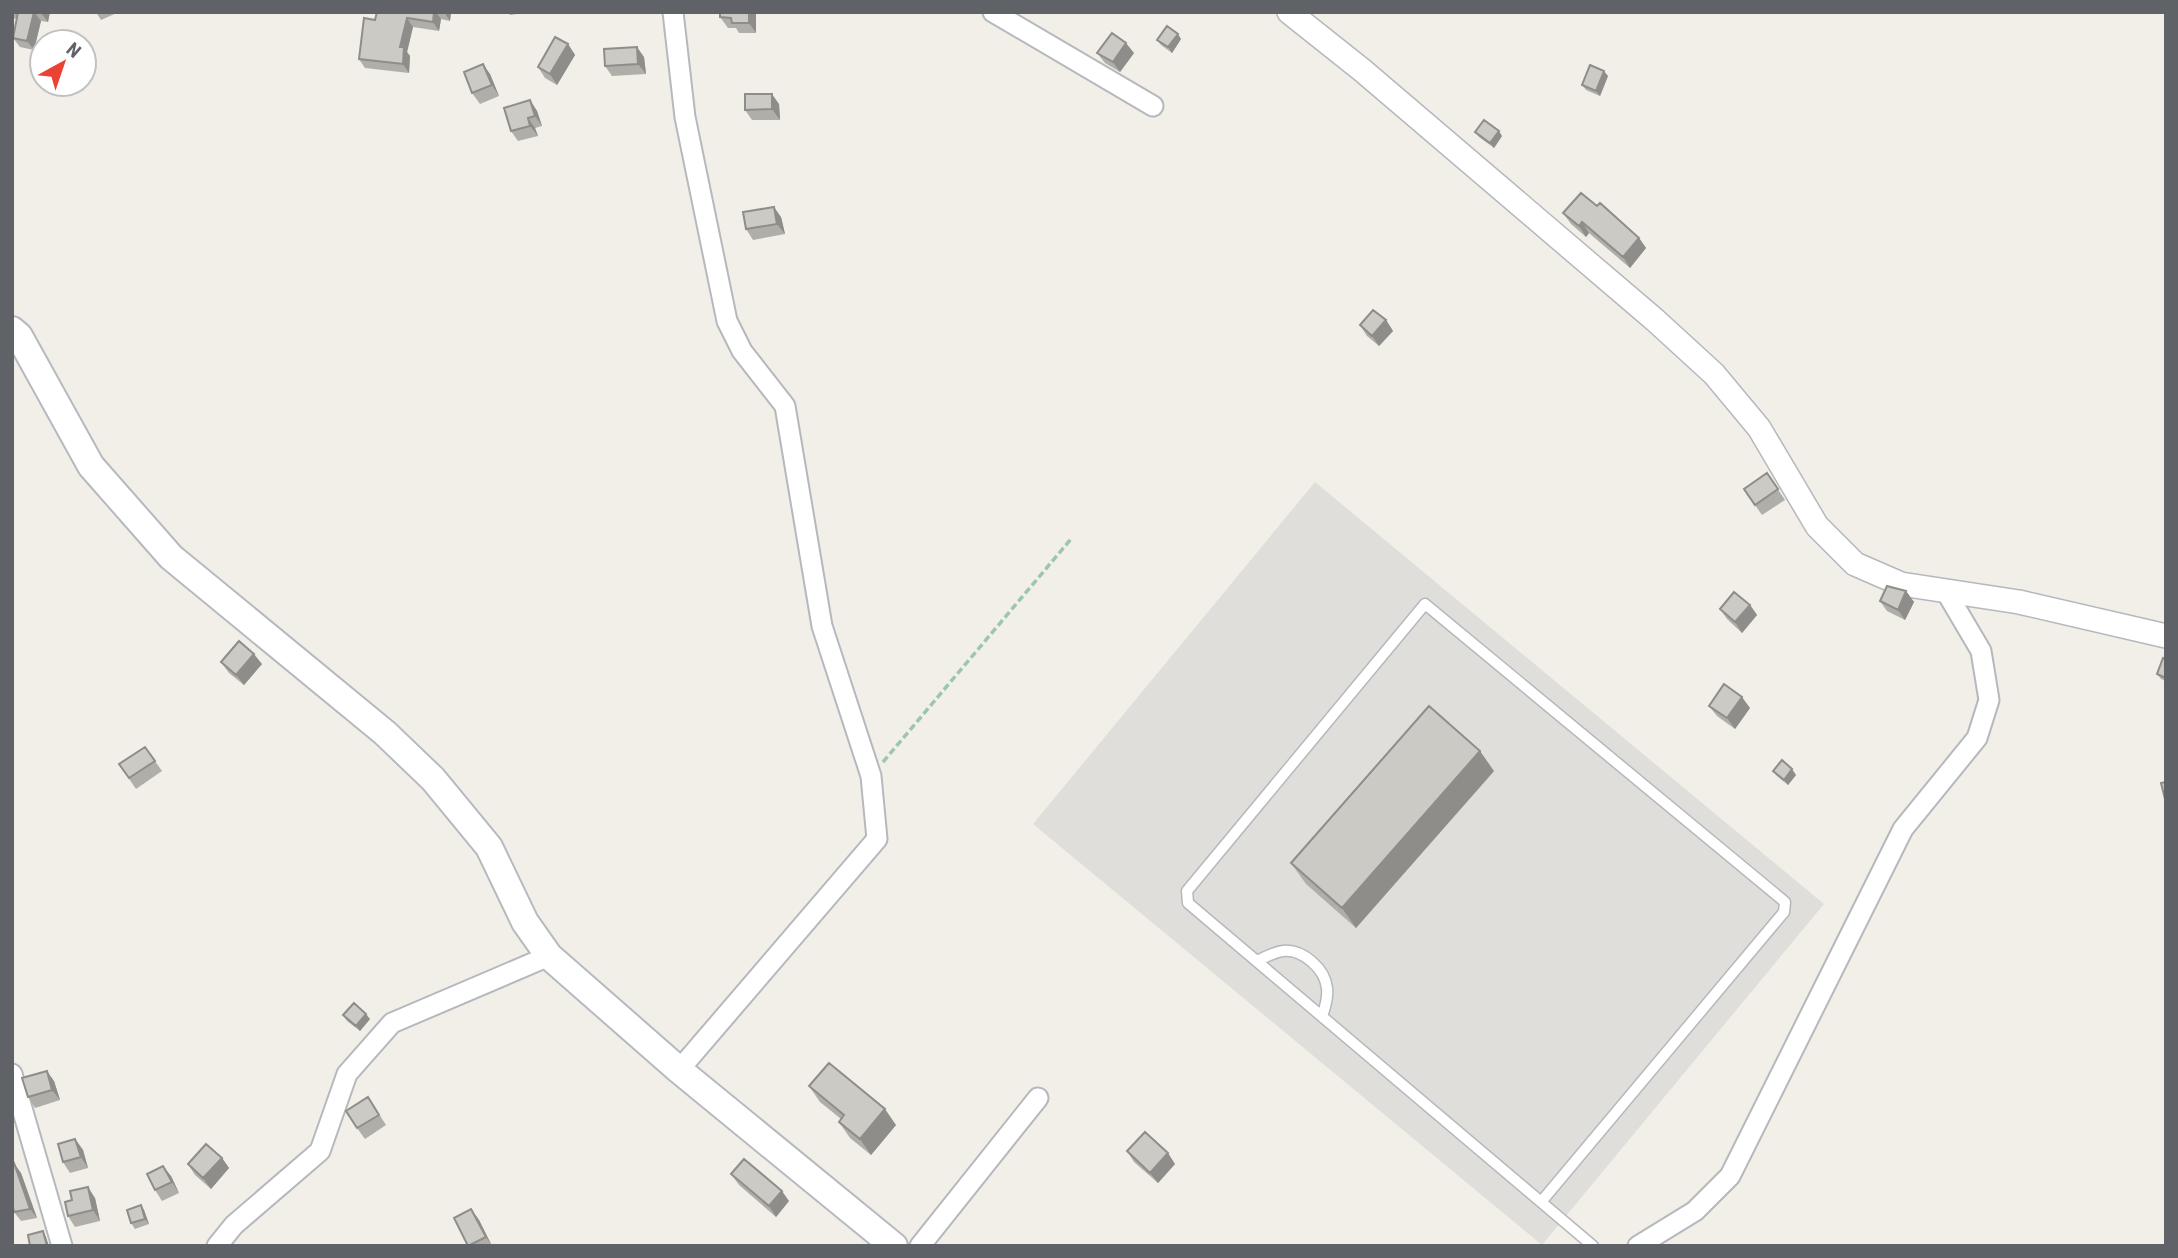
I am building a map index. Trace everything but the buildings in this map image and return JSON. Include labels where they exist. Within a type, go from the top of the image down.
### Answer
[{"type":"main road","points":[[12,330],[19,337],[91,466],[171,557],[385,733],[433,779],[489,847],[525,922],[549,956],[679,1070],[885,1243]]},
{"type":"street","points":[[673,12],[685,117],[727,321],[741,351],[785,406],[822,626],[872,776],[877,839],[679,1070]]},
{"type":"street","points":[[993,12],[1153,106]]},
{"type":"street","points":[[1289,12],[1373,79],[1655,320],[1714,374],[1759,428],[1817,526],[1855,564],[1901,584],[2019,602],[2166,636]]},
{"type":"street","points":[[1638,1246],[1695,1211],[1730,1176],[1903,830],[1977,738],[1989,700],[1980,651],[1945,590]]},
{"type":"street","points":[[217,1246],[234,1225],[320,1151],[346,1074],[392,1023],[549,956]]},
{"type":"street","points":[[12,1074],[62,1246]]},
{"type":"street","points":[[920,1246],[1038,1098]]},
{"type":"lane","points":[[1541,1202],[1784,912],[1785,902],[1425,604],[1187,891],[1188,903],[1322,1016],[1541,1202],[1593,1246]]},
{"type":"lane","points":[[1256,961],[1284,951],[1296,952],[1312,961],[1324,976],[1327,988],[1322,1016]]},
{"type":"path","points":[[872,776],[1071,539]]},
{"type":"shaded area","points":[[1315,482],[1824,904],[1542,1245],[1033,824]]}]
